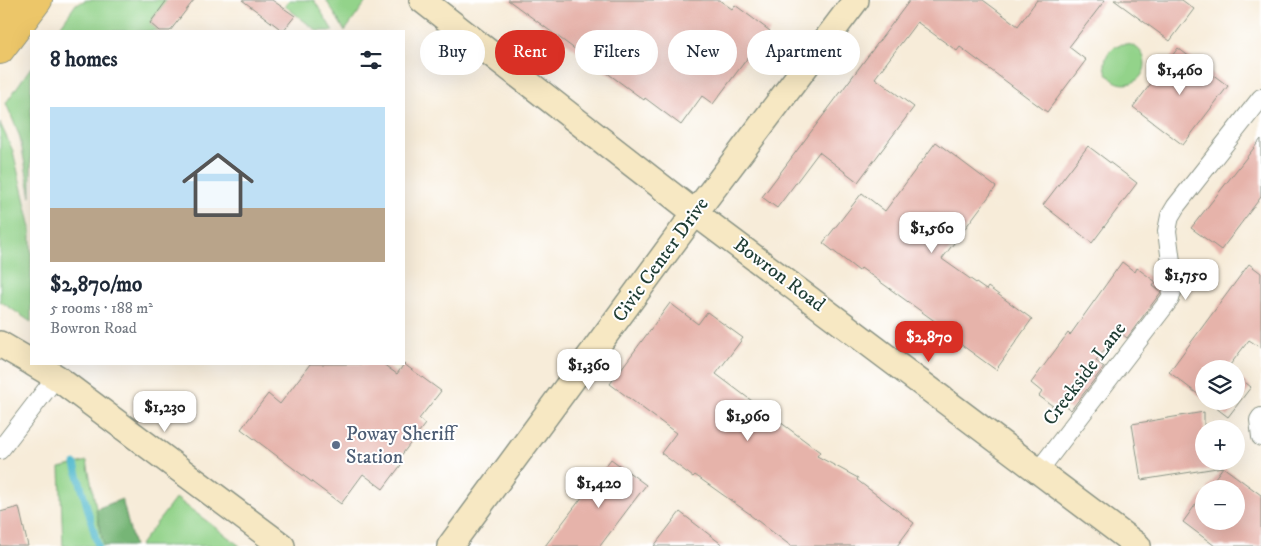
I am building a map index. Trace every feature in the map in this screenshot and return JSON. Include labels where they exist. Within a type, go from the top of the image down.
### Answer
[{"type":"main road","points":[[0,18],[13,0]]},
{"type":"main road","points":[[0,50],[38,0]]},
{"type":"street","name":"Bowron Road","points":[[422,0],[695,213],[1138,546]]},
{"type":"street","name":"Civic Center Drive","points":[[450,546],[695,213],[856,0]]},
{"type":"street","name":"Creekside Lane","points":[[1039,470],[1170,299],[1174,285],[1167,232],[1170,216],[1261,98]]},
{"type":"street","points":[[0,344],[30,361]]},
{"type":"street","points":[[36,365],[56,377],[282,546]]},
{"type":"street","points":[[0,450],[56,377]]},
{"type":"street","points":[[1261,417],[1259,420],[1261,437]]},
{"type":"green space","points":[[87,0],[167,0],[150,23],[158,30],[58,30],[76,4]]},
{"type":"green space","points":[[289,0],[314,0],[332,30],[316,30],[285,6]]},
{"type":"green space","points":[[326,0],[363,0],[366,2],[346,30]]},
{"type":"green space","points":[[1125,44],[1136,47],[1142,53],[1145,64],[1142,75],[1136,81],[1125,84],[1114,81],[1108,75],[1105,64],[1108,53],[1114,47]]},
{"type":"green space","points":[[30,68],[30,192],[20,137],[6,103]]},
{"type":"green space","points":[[0,123],[13,151],[30,224],[30,321],[0,301]]},
{"type":"green space","points":[[87,461],[104,546],[63,546],[60,468]]},
{"type":"green space","points":[[176,498],[240,546],[139,546]]},
{"type":"green space","points":[[122,499],[134,546],[104,546],[96,509]]},
{"type":"building","points":[[167,0],[194,0],[171,30],[158,30],[150,23]]},
{"type":"building","points":[[242,0],[272,0],[295,16],[284,30]]},
{"type":"building","points":[[508,0],[719,0],[732,9],[735,5],[769,30],[747,30],[747,59],[737,72],[737,30],[668,30],[668,75],[735,75],[713,104],[702,96],[681,125],[610,75],[658,75],[658,30],[575,30],[575,49],[565,42],[565,30],[549,30]]},
{"type":"building","points":[[910,0],[983,0],[1018,26],[1037,0],[1105,0],[1069,47],[1086,60],[1047,112],[960,47],[957,51],[917,22],[875,78],[914,107],[858,182],[819,152],[777,208],[762,197],[854,75],[860,75],[860,67]]},
{"type":"building","points":[[1114,0],[1182,0],[1194,9],[1170,41]]},
{"type":"building","points":[[1178,48],[1228,86],[1183,145],[1133,107]]},
{"type":"building","points":[[1261,139],[1261,197],[1221,250],[1191,228]]},
{"type":"building","points":[[936,142],[996,187],[942,259],[986,290],[988,287],[1032,319],[996,370],[952,338],[954,335],[861,268],[859,271],[823,243],[862,193],[885,211]]},
{"type":"building","points":[[1088,146],[1137,183],[1092,243],[1043,205]]},
{"type":"building","points":[[1122,262],[1135,272],[1137,268],[1156,282],[1153,286],[1161,292],[1127,338],[1118,331],[1096,361],[1104,367],[1071,410],[1061,403],[1057,409],[1039,396],[1042,392],[1031,383],[1068,333],[1070,335]]},
{"type":"building","points":[[1249,264],[1261,273],[1261,348],[1249,340],[1234,360],[1195,360],[1195,392],[1169,372]]},
{"type":"building","points":[[670,303],[698,324],[707,312],[743,338],[716,374],[820,452],[817,456],[858,478],[857,480],[914,523],[897,546],[791,546],[750,514],[695,475],[693,477],[661,453],[676,433],[610,384]]},
{"type":"building","name":"Poway Sheriff Station","points":[[309,365],[384,365],[397,374],[405,365],[441,391],[419,419],[425,424],[397,461],[401,465],[383,489],[363,474],[341,504],[241,429],[268,394],[280,404]]},
{"type":"building","points":[[1245,382],[1251,387],[1245,395]]},
{"type":"building","points":[[1219,410],[1233,410],[1228,417]]},
{"type":"building","points":[[1204,412],[1204,420],[1195,420],[1195,470],[1204,470],[1141,480],[1132,424]]},
{"type":"building","points":[[611,459],[646,485],[600,546],[545,546]]},
{"type":"building","points":[[1221,470],[1227,470],[1241,480],[1214,480]]},
{"type":"building","points":[[1245,483],[1261,495],[1261,546],[1215,546],[1183,522],[1195,505],[1195,530],[1245,530]]},
{"type":"building","points":[[19,507],[28,546],[0,546],[0,512]]},
{"type":"building","points":[[680,512],[724,546],[654,546]]},
{"type":"waterway","points":[[75,464],[98,546]]},
{"type":"place","name":"Poway Sheriff Station","points":[[336,445]]}]
